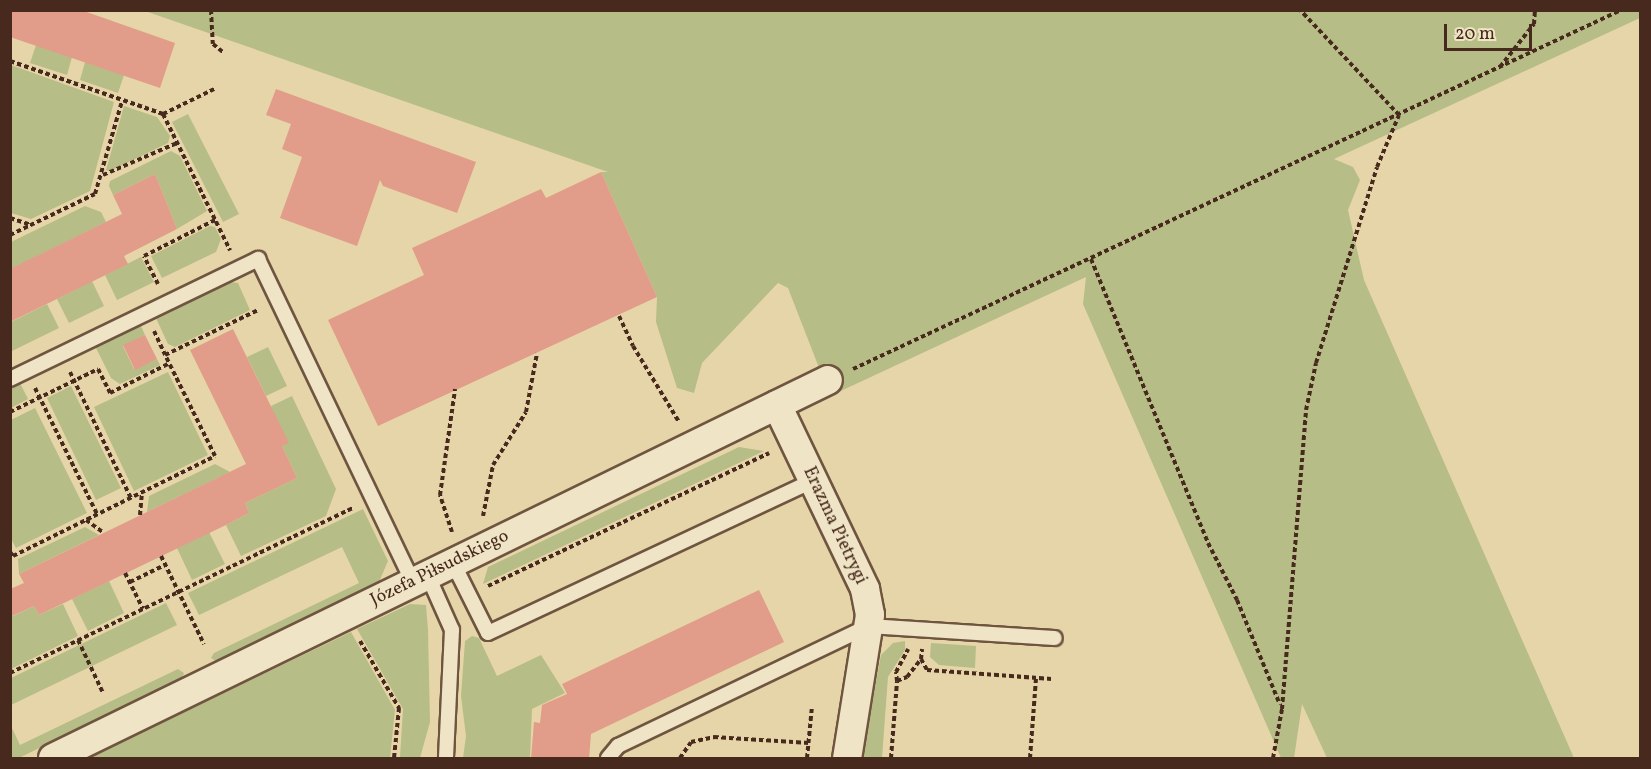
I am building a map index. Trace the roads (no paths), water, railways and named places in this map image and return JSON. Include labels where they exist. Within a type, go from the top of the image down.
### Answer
[{"type":"street","name":"Józefa Piłsudskiego","points":[[53,759],[828,380]]},
{"type":"street","name":"Erazma Pietrygi","points":[[777,405],[865,589],[868,626],[848,759]]},
{"type":"lane","points":[[10,379],[258,259],[374,502],[452,630],[446,759]]},
{"type":"lane","points":[[457,562],[469,596],[488,633],[813,481]]},
{"type":"lane","points":[[608,759],[618,746],[868,626],[1055,638]]}]
